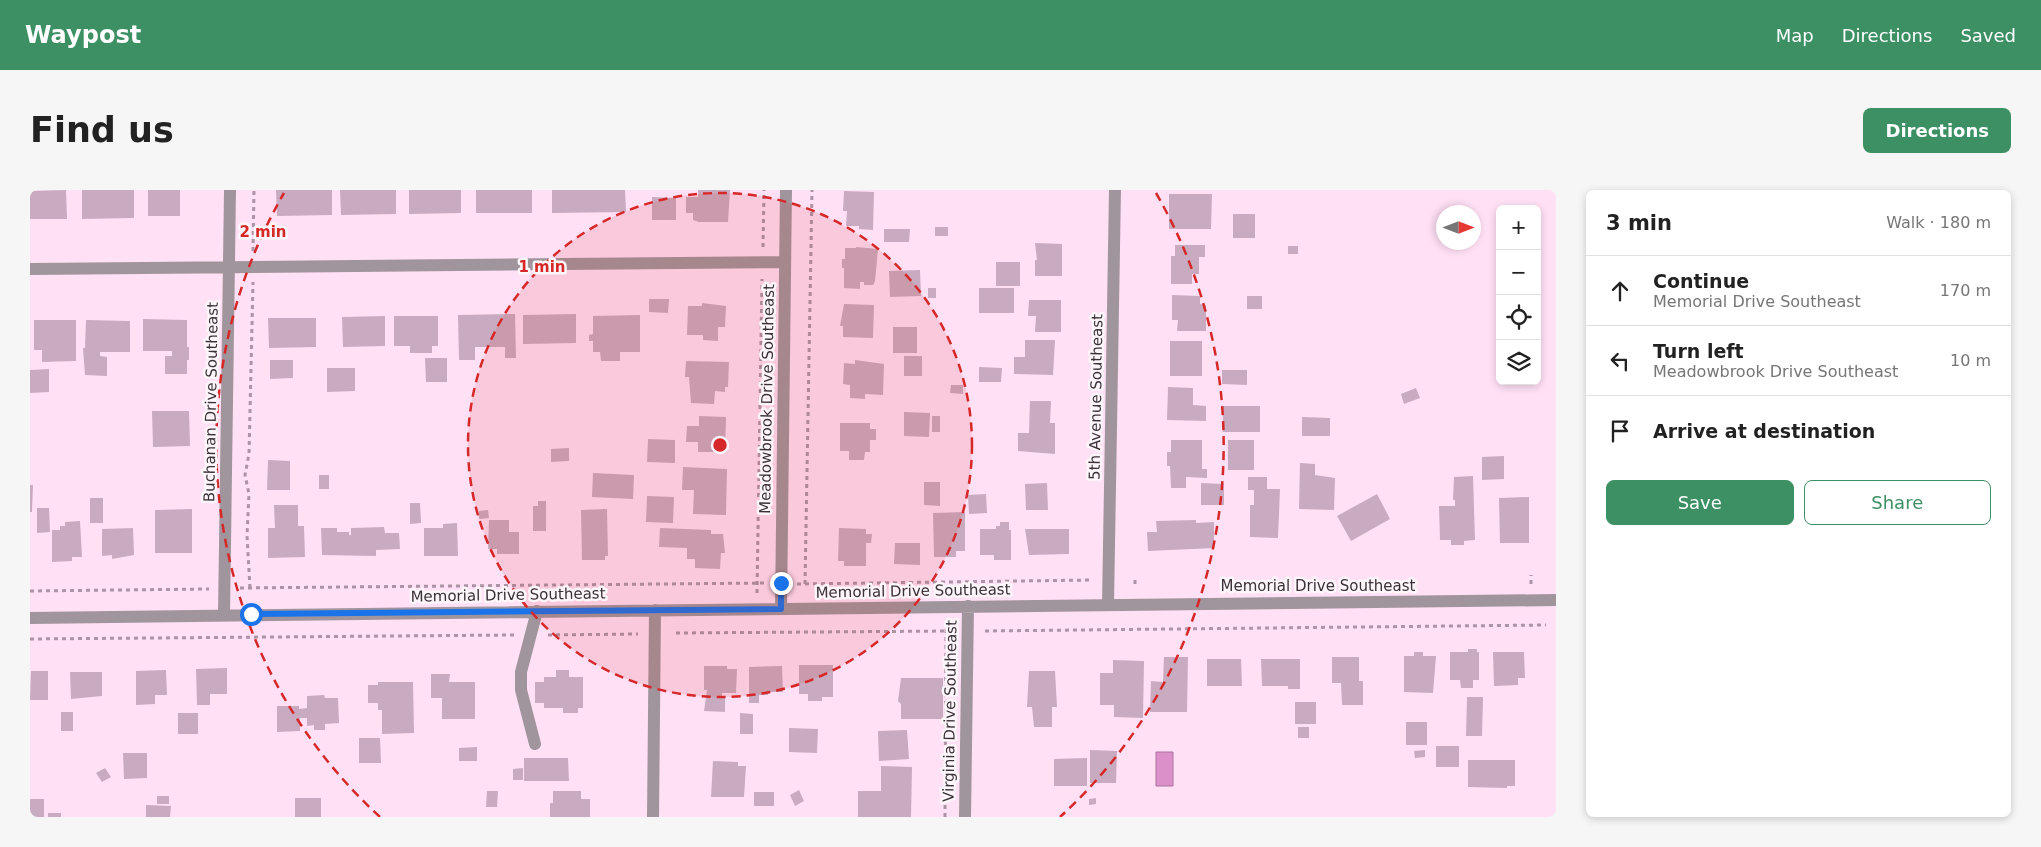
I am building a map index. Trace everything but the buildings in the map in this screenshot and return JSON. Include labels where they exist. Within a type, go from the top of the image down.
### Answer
[{"type":"street","name":"Buchanan Drive Southeast","points":[[224,614],[230,190]]},
{"type":"street","name":"Meadowbrook Drive Southeast","points":[[781,609],[786,190]]},
{"type":"street","name":"5th Avenue Southeast","points":[[1108,604],[1116,190]]},
{"type":"street","points":[[30,269],[785,262]]},
{"type":"street","name":"Memorial Drive Southeast","points":[[30,618],[224,614],[1556,600]]},
{"type":"street","name":"Virginia Drive Southeast","points":[[965,817],[968,606]]},
{"type":"street","points":[[653,817],[655,610]]},
{"type":"street","points":[[535,744],[521,690],[521,672],[537,611]]},
{"type":"path","points":[[250,588],[246,536],[249,494],[245,474],[249,454],[254,190]]},
{"type":"path","points":[[763,249],[764,190]]},
{"type":"path","points":[[807,593],[812,190]]},
{"type":"path","points":[[756,593],[762,276]]},
{"type":"path","points":[[1531,575],[1531,584]]},
{"type":"path","points":[[794,584],[1092,580]]},
{"type":"path","points":[[1135,580],[1135,589]]},
{"type":"path","points":[[946,582],[946,591]]},
{"type":"path","points":[[30,591],[767,583]]},
{"type":"path","points":[[1531,615],[1531,625]]},
{"type":"path","points":[[807,623],[807,632]]},
{"type":"path","points":[[1136,624],[1136,629]]},
{"type":"path","points":[[945,817],[946,625]]},
{"type":"path","points":[[985,631],[1546,625]]},
{"type":"path","points":[[676,633],[952,632]]},
{"type":"path","points":[[30,639],[638,634]]},
{"type":"shaded area","points":[[1156,752],[1173,752],[1173,786],[1156,786]]},
{"type":"route","points":[[251,614],[781,609],[781,583]]}]
